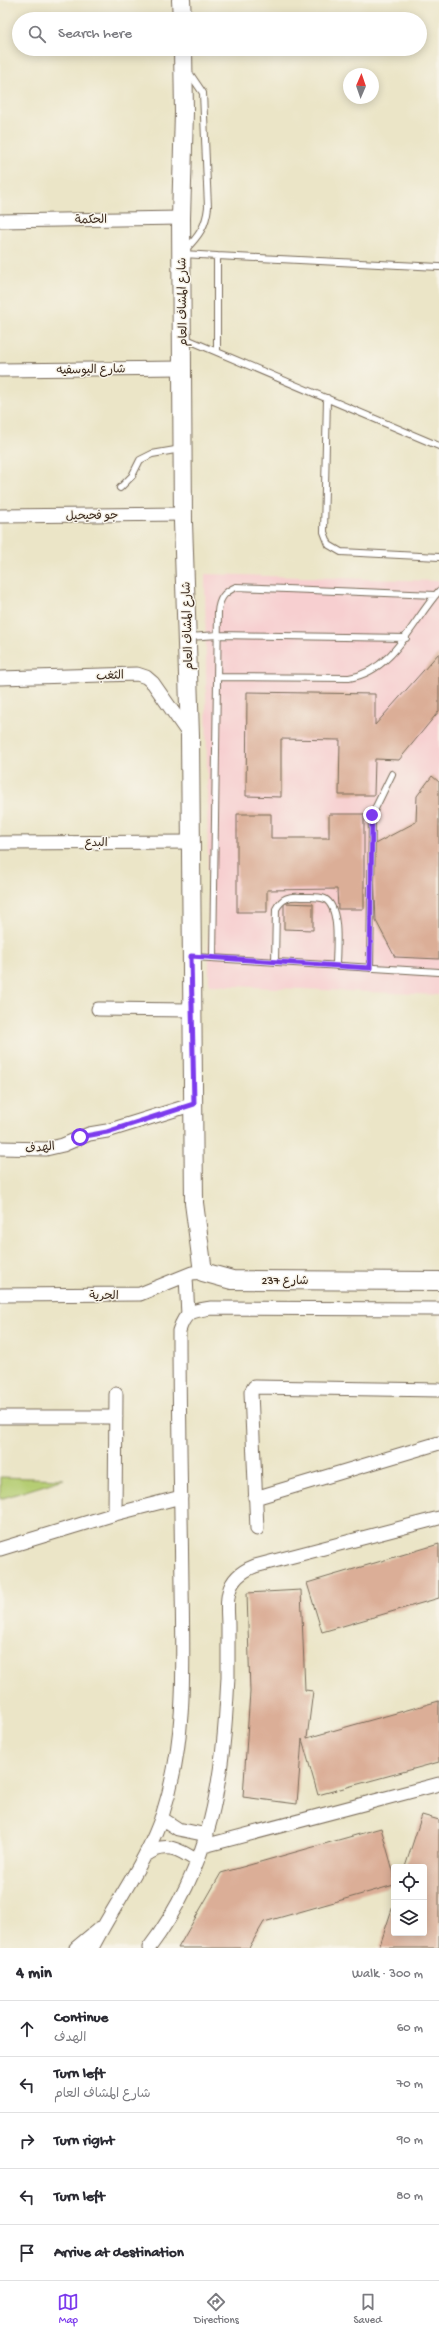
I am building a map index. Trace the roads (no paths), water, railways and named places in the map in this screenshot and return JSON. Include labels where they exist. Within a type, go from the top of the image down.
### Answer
[{"type":"street","points":[[181,0],[182,12]]},
{"type":"street","name":"شارع المشاف العام","points":[[183,57],[184,112],[181,218],[183,514],[192,842],[191,956],[194,1104],[194,1275]]},
{"type":"street","name":"الحكمة","points":[[0,220],[181,218]]},
{"type":"street","name":"شارع اليوسفيه","points":[[0,370],[183,368]]},
{"type":"street","name":"جو فحيحيل","points":[[0,516],[183,514]]},
{"type":"street","name":"الثغب","points":[[0,678],[136,674],[146,677],[154,683],[190,736]]},
{"type":"street","name":"البدع","points":[[0,843],[192,842]]},
{"type":"street","points":[[98,1008],[192,1010]]},
{"type":"street","name":"الهدف","points":[[0,1148],[46,1149],[89,1134],[107,1132],[194,1104]]},
{"type":"street","points":[[188,1315],[194,1275]]},
{"type":"street","name":"شارع 237","points":[[194,1275],[232,1280],[439,1281]]},
{"type":"street","name":"الحرية","points":[[0,1295],[140,1294],[194,1275]]},
{"type":"street","points":[[92,1948],[101,1927],[120,1900],[146,1855],[161,1818],[172,1782],[182,1718],[179,1331],[183,1319],[193,1311],[211,1308],[439,1309]]},
{"type":"street","points":[[257,1530],[251,1392],[254,1387],[439,1390]]},
{"type":"street","points":[[115,1514],[116,1394]]},
{"type":"street","points":[[0,1417],[116,1417]]},
{"type":"street","points":[[255,1498],[439,1443]]},
{"type":"street","points":[[0,1549],[115,1514],[181,1497]]},
{"type":"street","points":[[149,1948],[170,1915],[197,1861],[206,1840],[215,1805],[223,1754],[229,1653],[228,1595],[234,1580],[244,1571],[255,1566],[439,1518]]},
{"type":"street","points":[[161,1818],[178,1829],[206,1840],[439,1784]]},
{"type":"street","points":[[146,1855],[161,1847],[169,1847],[178,1849],[197,1861]]},
{"type":"street","points":[[76,1948],[101,1927]]},
{"type":"lane","points":[[181,254],[198,238],[206,225],[208,207],[203,93],[183,57]]},
{"type":"lane","points":[[181,254],[439,267]]},
{"type":"lane","points":[[217,352],[218,256]]},
{"type":"lane","points":[[183,338],[439,446]]},
{"type":"lane","points":[[327,398],[324,532],[329,545],[341,552],[439,557]]},
{"type":"lane","points":[[120,488],[132,476],[140,460],[152,454],[183,449]]},
{"type":"lane","points":[[213,958],[218,604],[225,593],[236,587],[437,593]]},
{"type":"lane","points":[[218,677],[356,676],[378,666],[406,638],[437,593]]},
{"type":"lane","points":[[187,637],[218,635],[406,638]]},
{"type":"lane","points":[[370,968],[372,815],[392,774]]},
{"type":"lane","points":[[275,962],[276,909],[279,904],[290,897],[314,897],[327,900],[335,912],[336,966]]},
{"type":"lane","points":[[191,956],[439,972]]}]
